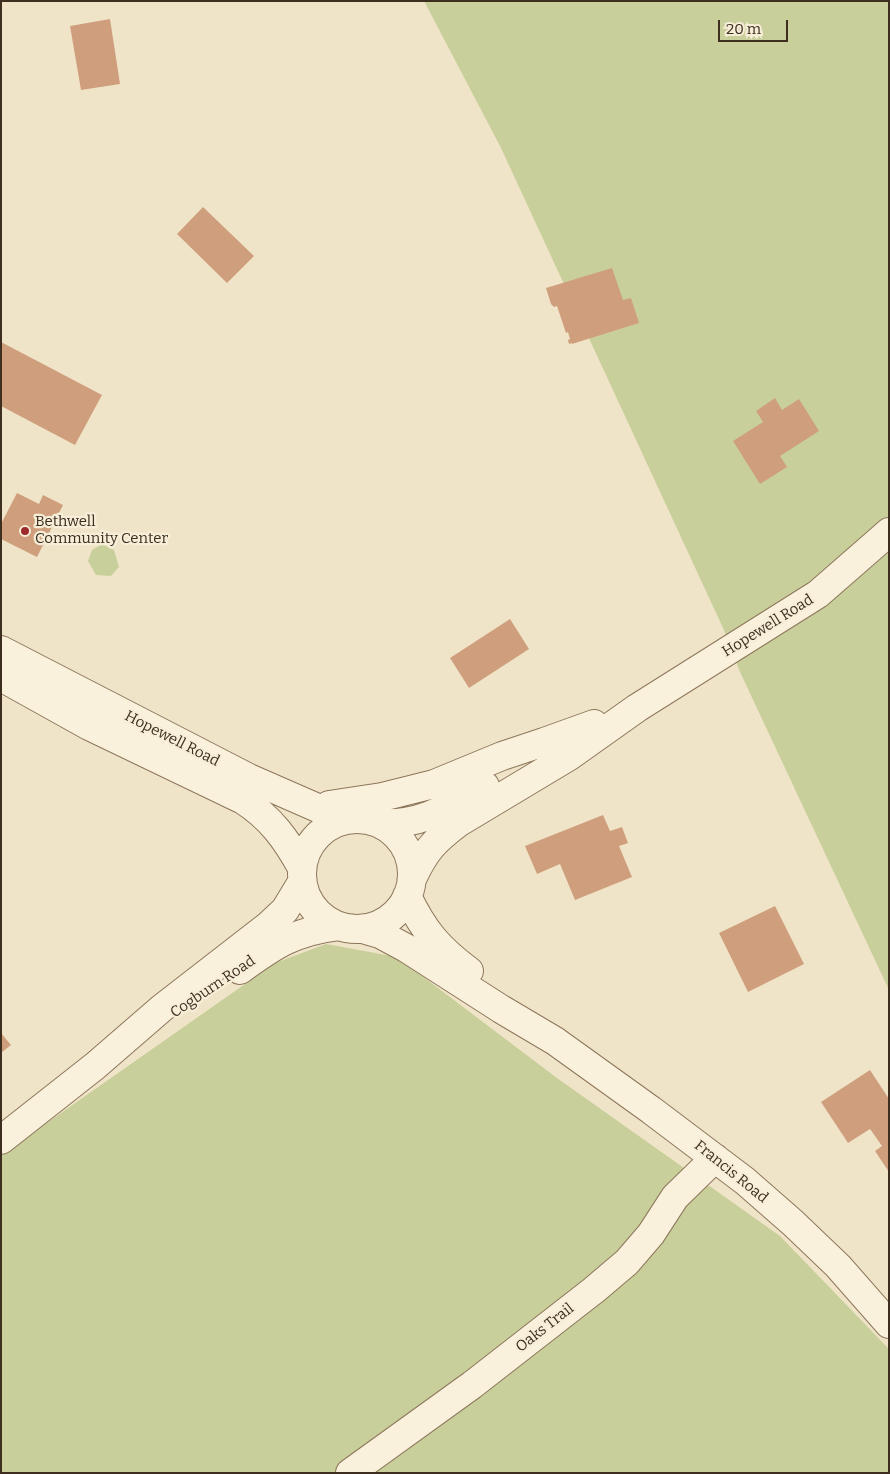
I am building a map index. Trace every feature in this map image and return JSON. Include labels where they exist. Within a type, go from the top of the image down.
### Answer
[{"type":"street","name":"Hopewell Road","points":[[409,888],[422,858],[443,834],[568,757],[637,708],[818,594],[889,532]]},
{"type":"street","name":"Hopewell Road","points":[[1,650],[249,778],[346,820]]},
{"type":"street","name":"Hopewell Road","points":[[1,677],[89,726],[243,800],[262,812],[287,842],[302,875]]},
{"type":"street","name":"Hopewell Road","points":[[378,823],[396,824],[408,822],[436,813],[594,724],[637,708]]},
{"type":"street","points":[[317,807],[416,790],[452,778],[502,756],[594,724]]},
{"type":"street","points":[[362,819],[378,823],[393,832],[404,845],[411,862],[409,888],[396,912],[381,923],[351,928],[326,920],[314,909],[306,897],[302,875],[306,851],[316,837],[329,826],[346,820],[362,819]]},
{"type":"street","name":"Cogburn Road","points":[[1,1140],[95,1066],[162,1008],[269,925],[285,910],[302,875]]},
{"type":"street","name":"Francis Road","points":[[409,888],[424,928],[444,952],[511,1003],[555,1041],[652,1110],[745,1181],[816,1244],[889,1324]]},
{"type":"street","name":"Cogburn Road","points":[[95,1066],[274,946],[318,929],[351,928]]},
{"type":"street","name":"Francis Road","points":[[351,928],[380,934],[406,948],[501,1010],[555,1041]]},
{"type":"street","name":"Oaks Trail","points":[[350,1473],[472,1385],[627,1262],[651,1234],[675,1196],[715,1158]]},
{"type":"green space","points":[[424,1],[889,1],[889,990],[740,672],[723,628],[501,148]]},
{"type":"green space","points":[[102,544],[114,550],[119,567],[111,576],[96,575],[88,561],[92,550]]},
{"type":"green space","points":[[326,944],[397,957],[557,1078],[780,1236],[889,1349],[889,1473],[1,1473],[1,1155],[275,963]]},
{"type":"building","points":[[110,19],[120,84],[81,90],[70,26]]},
{"type":"building","points":[[203,207],[254,256],[227,283],[177,234]]},
{"type":"building","points":[[612,268],[623,300],[631,298],[639,323],[569,344],[568,332],[566,333],[557,306],[554,307],[551,304],[546,288]]},
{"type":"building","points":[[1,342],[102,395],[75,445],[1,406]]},
{"type":"building","points":[[775,398],[782,410],[799,399],[819,431],[780,456],[787,467],[760,484],[733,441],[763,422],[756,411]]},
{"type":"building","name":"Bethwell Community Center","points":[[17,493],[39,504],[43,495],[63,505],[37,557],[1,539],[1,524]]},
{"type":"building","points":[[510,619],[529,649],[469,688],[450,658]]},
{"type":"building","points":[[603,815],[610,831],[622,827],[628,843],[619,846],[632,877],[575,900],[560,864],[537,874],[525,846]]},
{"type":"building","points":[[775,906],[804,964],[748,992],[719,933]]},
{"type":"building","points":[[1,1033],[11,1045],[1,1053]]},
{"type":"building","points":[[870,1070],[889,1099],[889,1172],[875,1151],[882,1146],[870,1129],[848,1143],[821,1102]]},
{"type":"place","name":"Bethwell Community Center","points":[[25,531]]}]
